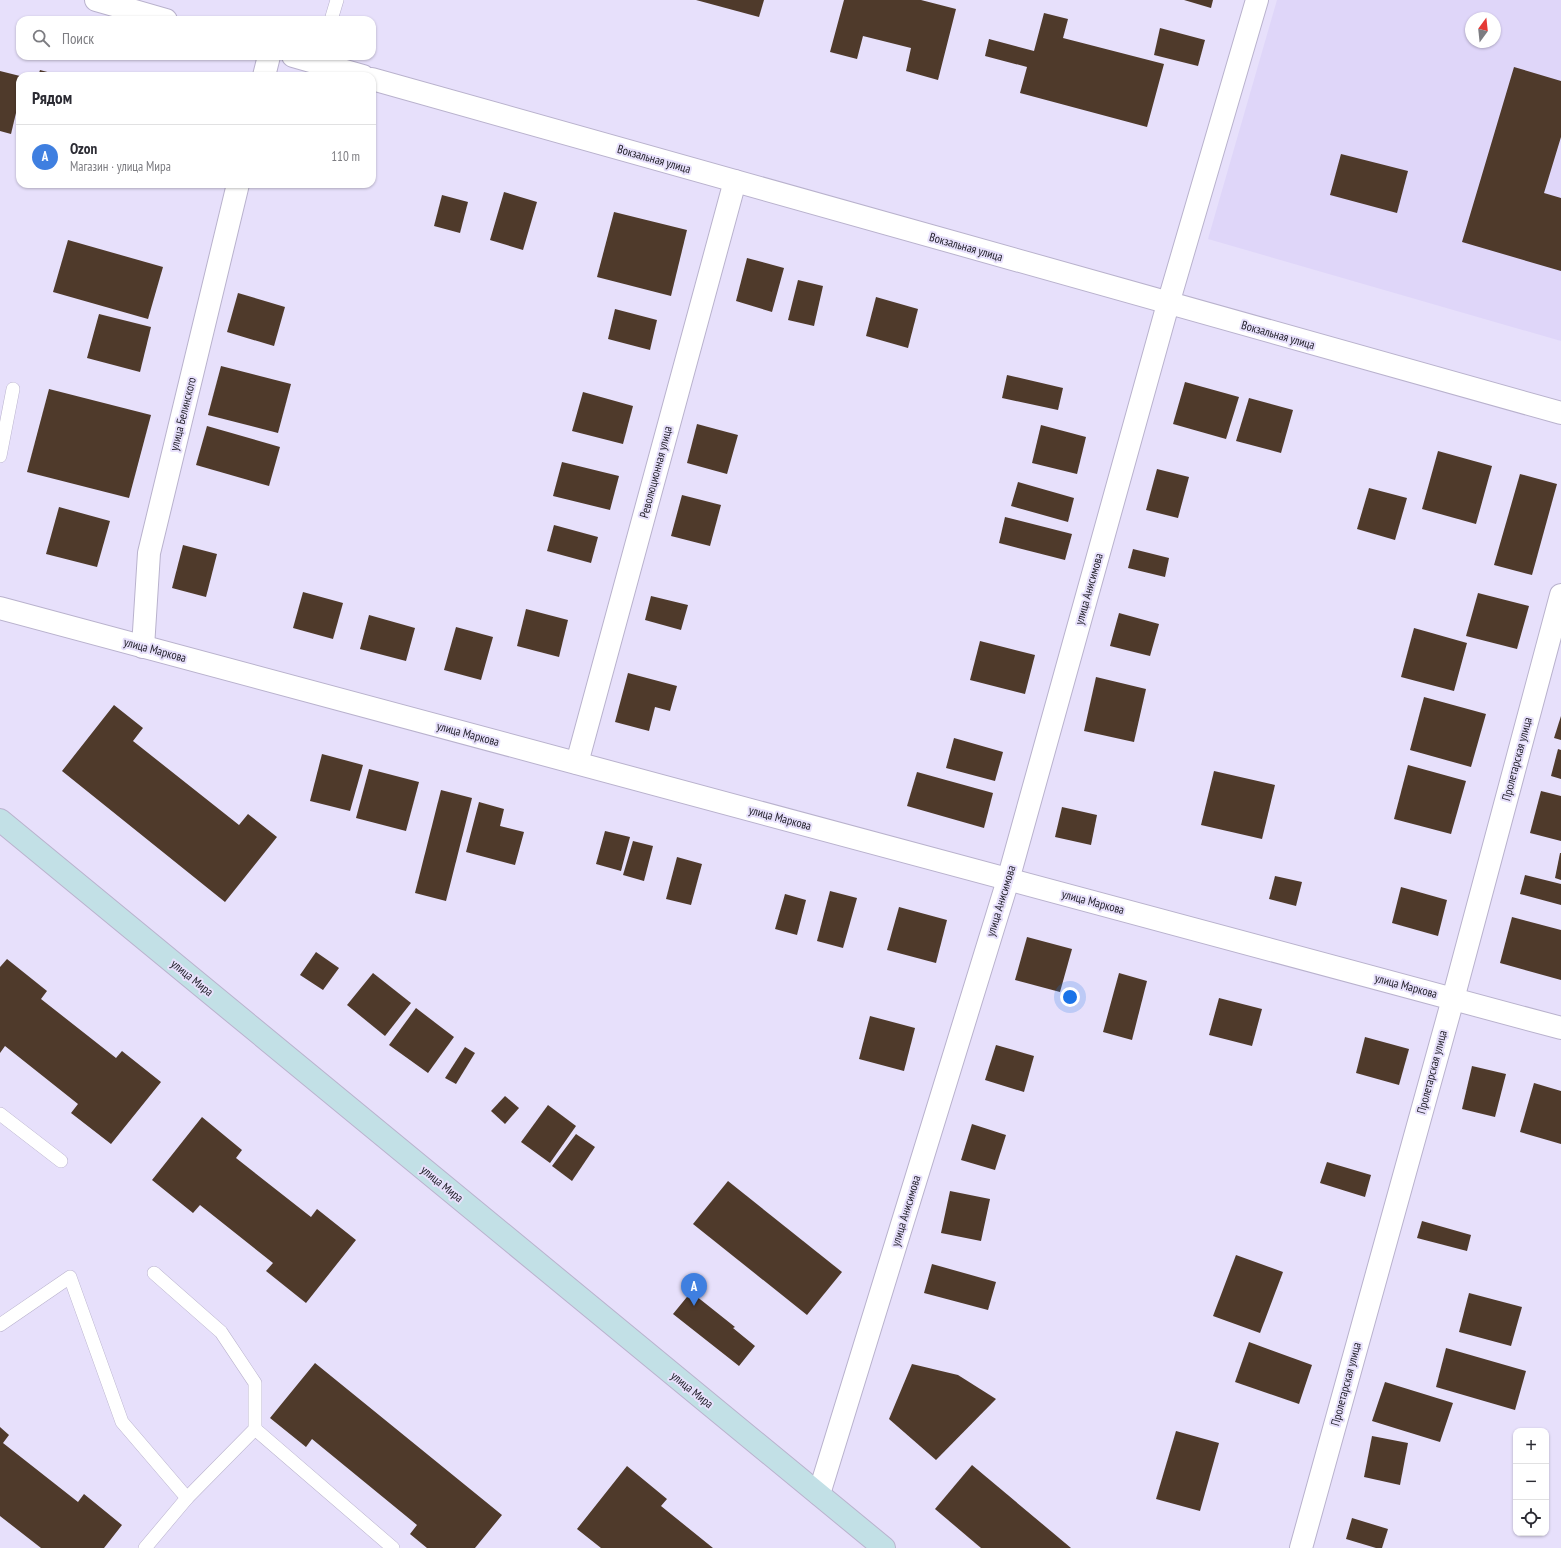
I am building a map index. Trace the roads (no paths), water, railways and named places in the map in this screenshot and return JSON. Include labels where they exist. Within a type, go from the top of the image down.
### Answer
[{"type":"main road","name":"улица Мира","points":[[0,820],[884,1548]]},
{"type":"street","points":[[96,0],[152,16]]},
{"type":"street","name":"улица Анисимова","points":[[819,1494],[1008,880],[1168,304],[1257,0]]},
{"type":"street","points":[[265,72],[268,60]]},
{"type":"street","points":[[320,60],[352,72]]},
{"type":"street","name":"Вокзальная улица","points":[[376,80],[1168,304],[1561,413]]},
{"type":"street","name":"Революционная улица","points":[[577,763],[735,181]]},
{"type":"street","name":"улица Белинского","points":[[143,647],[150,553],[237,188]]},
{"type":"street","name":"Пролетарская улица","points":[[1301,1548],[1561,595]]},
{"type":"street","name":"улица Маркова","points":[[0,608],[1561,1028]]},
{"type":"lane","points":[[332,16],[337,0]]},
{"type":"lane","points":[[0,456],[13,389]]},
{"type":"lane","points":[[0,1114],[61,1162]]},
{"type":"lane","points":[[145,1548],[187,1498],[255,1429],[255,1383],[221,1332],[154,1273]]},
{"type":"lane","points":[[0,1325],[70,1278],[122,1422],[187,1498]]},
{"type":"lane","points":[[255,1429],[393,1548]]},
{"type":"place","name":"Ozon","points":[[694,1306]]}]
